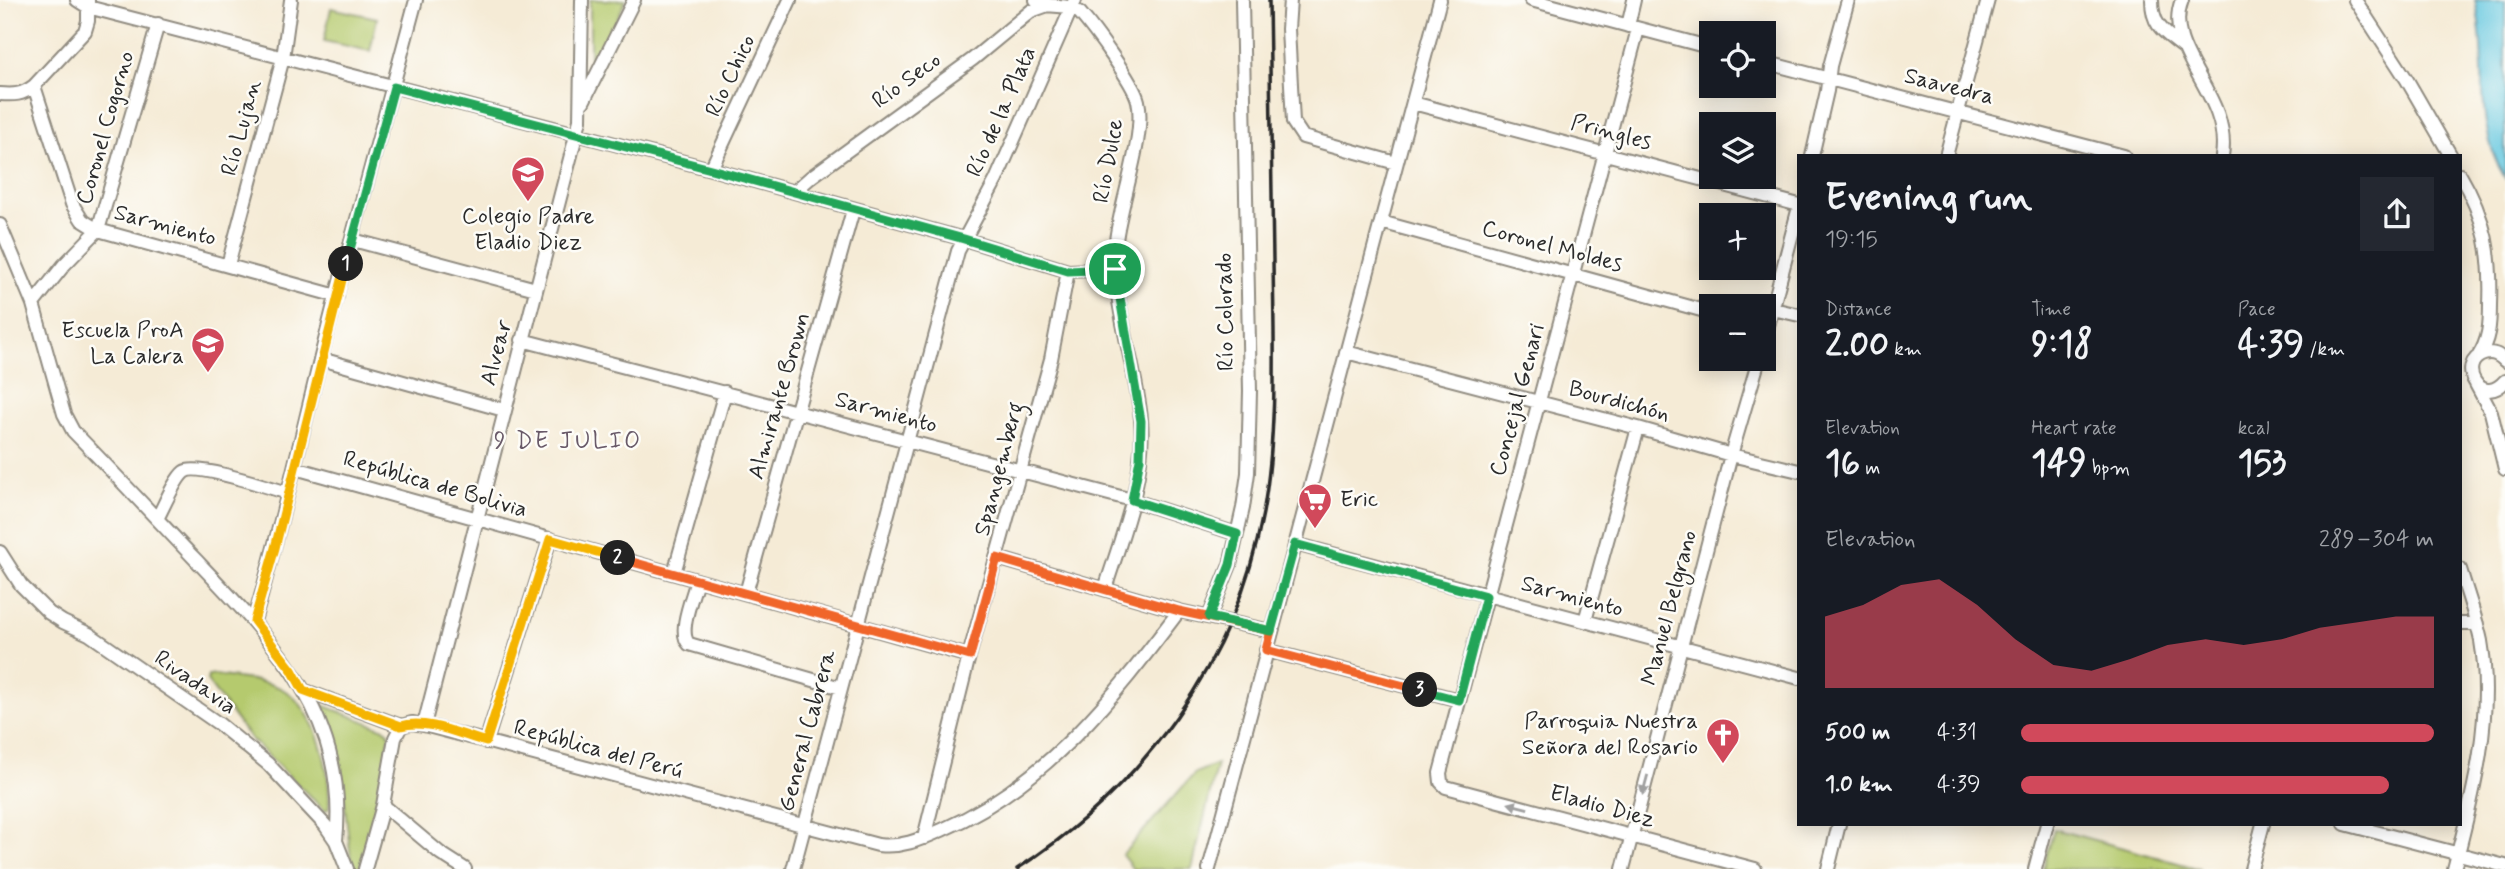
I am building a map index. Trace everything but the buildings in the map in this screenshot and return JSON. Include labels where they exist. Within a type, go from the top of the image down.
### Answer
[{"type":"street","name":"Río Lujan","points":[[228,265],[283,58],[291,0]]},
{"type":"street","points":[[254,621],[416,0]]},
{"type":"street","points":[[581,105],[582,0]]},
{"type":"street","name":"Alvear","points":[[424,725],[576,135],[581,105],[634,0]]},
{"type":"street","name":"Río Chico","points":[[711,169],[790,0]]},
{"type":"street","name":"Río Colorado","points":[[1209,617],[1230,565],[1248,473],[1250,391],[1245,269],[1242,0]]},
{"type":"street","points":[[1290,0],[1288,29],[1293,122],[1296,129],[1303,137],[1396,163]]},
{"type":"street","points":[[1209,869],[1440,0]]},
{"type":"street","points":[[1531,0],[1699,45]]},
{"type":"street","name":"Concejal Genari","points":[[1441,782],[1440,774],[1486,596],[1605,154],[1633,27],[1634,0]]},
{"type":"street","points":[[1812,154],[1848,0]]},
{"type":"street","points":[[1947,154],[1988,0]]},
{"type":"street","points":[[2152,0],[2154,19],[2162,31],[2183,47],[2214,102],[2223,138],[2222,154]]},
{"type":"street","points":[[2182,0],[2178,19],[2183,47]]},
{"type":"street","points":[[2355,0],[2407,80],[2450,154]]},
{"type":"street","points":[[0,94],[25,93],[85,31],[88,21],[85,2],[283,58],[711,169],[964,239],[1068,271],[1115,269]]},
{"type":"street","points":[[1040,3],[1074,3]]},
{"type":"street","name":"Río Seco","points":[[794,192],[973,59],[1040,3]]},
{"type":"street","name":"Río de la Plata","points":[[964,239],[996,180],[1074,3]]},
{"type":"street","name":"Río Dulce","points":[[1074,3],[1134,89],[1140,113],[1116,239],[1115,269],[1141,421],[1141,452],[1132,500],[1105,589]]},
{"type":"street","name":"Coronel Cogorno","points":[[33,304],[64,265],[99,230],[158,24]]},
{"type":"street","name":"Saavedra","points":[[1776,65],[1958,111],[2084,150],[2111,154]]},
{"type":"street","name":"Sarmiento","points":[[34,86],[72,204],[82,220],[99,230],[337,296]]},
{"type":"street","name":"Pringles","points":[[1413,103],[1797,205]]},
{"type":"street","points":[[2462,178],[2476,204],[2491,266],[2489,335],[2472,366],[2475,383],[2491,412],[2505,469]]},
{"type":"street","name":"Almirante Brown","points":[[746,593],[853,210]]},
{"type":"street","points":[[1776,297],[1797,214]]},
{"type":"street","name":"Coronel Moldes","points":[[1381,222],[1699,309]]},
{"type":"street","points":[[0,225],[33,304],[64,414],[73,431],[254,621],[292,670],[303,690],[328,744],[334,765],[339,812],[336,841]]},
{"type":"street","name":"General Cabrera","points":[[793,869],[958,251],[964,239]]},
{"type":"street","points":[[353,240],[536,289]]},
{"type":"street","name":"Spangemberg","points":[[924,838],[970,656],[1051,359],[1068,271]]},
{"type":"street","points":[[1776,310],[1797,315]]},
{"type":"street","points":[[2489,335],[2503,359]]},
{"type":"street","name":"Sarmiento","points":[[523,340],[1132,500],[1237,534]]},
{"type":"street","name":"Bourdichón","points":[[1346,352],[1797,471]]},
{"type":"street","points":[[2478,357],[2489,353],[2503,359]]},
{"type":"street","points":[[321,359],[504,410]]},
{"type":"street","name":"Manuel Belgrano","points":[[1623,869],[1756,371]]},
{"type":"street","points":[[2475,383],[2491,390],[2504,383]]},
{"type":"street","points":[[2491,412],[2504,383]]},
{"type":"street","points":[[674,573],[725,392]]},
{"type":"street","points":[[1585,621],[1638,428]]},
{"type":"street","name":"República de Bolivia","points":[[295,468],[970,656]]},
{"type":"street","points":[[157,519],[181,474],[189,469],[215,473],[288,493]]},
{"type":"street","points":[[486,742],[550,539]]},
{"type":"street","name":"Sarmiento","points":[[1295,544],[1682,648],[1797,675]]},
{"type":"street","name":"Rivadavia","points":[[0,552],[21,585],[49,612],[89,634],[219,724],[268,764],[325,825],[336,841],[347,869]]},
{"type":"street","points":[[997,558],[1179,611],[1271,631]]},
{"type":"street","points":[[2454,869],[2485,714],[2484,666],[2477,624],[2462,575]]},
{"type":"street","points":[[697,580],[683,629],[685,641],[689,645],[841,688]]},
{"type":"street","points":[[804,826],[890,847],[903,846],[974,816],[1051,760],[1090,722],[1179,611]]},
{"type":"street","points":[[2462,624],[2477,624]]},
{"type":"street","points":[[1266,650],[1459,700]]},
{"type":"street","name":"República del Perú","points":[[303,690],[401,726],[412,723],[424,725],[804,826]]},
{"type":"street","points":[[365,869],[383,805],[395,738],[401,726]]},
{"type":"street","name":"Eladio Diez","points":[[1441,782],[1446,787],[1755,869]]},
{"type":"street","points":[[383,805],[440,853],[465,869]]},
{"type":"street","points":[[1828,869],[1839,826]]},
{"type":"street","points":[[2035,869],[2046,826]]},
{"type":"street","points":[[2251,869],[2262,826]]},
{"type":"street","points":[[2352,826],[2505,866]]},
{"type":"green space","points":[[590,0],[626,0],[590,77]]},
{"type":"green space","points":[[331,8],[377,18],[370,51],[324,41]]},
{"type":"green space","points":[[208,676],[269,684],[284,690],[296,700],[306,712],[320,743],[328,777],[329,808],[325,811],[251,739],[207,681]]},
{"type":"green space","points":[[318,706],[325,706],[387,730],[390,735],[377,807],[361,865],[357,869],[351,860],[340,762]]},
{"type":"green space","points":[[1217,764],[1192,869],[1133,869],[1122,855],[1195,773]]},
{"type":"green space","points":[[2054,829],[2200,869],[2043,869]]},
{"type":"water","points":[[2475,0],[2505,0],[2505,178],[2488,136]]},
{"type":"railway","points":[[1017,869],[1062,837],[1104,800],[1143,760],[1177,717],[1206,670],[1231,620],[1250,568],[1268,482],[1273,419],[1269,0]]},
{"type":"place","name":"Colegio Padre Eladio Diez","points":[[528,203]]},
{"type":"place","name":"Escuela ProA La Calera","points":[[208,374]]},
{"type":"place","name":"Eric","points":[[1315,530]]},
{"type":"place","name":"Parroquia Nuestra Señora del Rosario","points":[[1723,765]]},
{"type":"district","name":"9 DE JULIO","points":[[568,441]]},
{"type":"route","points":[[1115,269],[1068,271],[964,239],[711,169],[394,87],[337,296],[275,548],[254,621],[274,644],[303,690],[401,726],[412,723],[424,725],[486,742],[550,539],[970,656],[997,558],[1179,611],[1271,631],[1266,650],[1459,700],[1486,596],[1295,544],[1271,631],[1209,617],[1230,565],[1237,534],[1132,500],[1142,444],[1141,421],[1115,269]]}]
